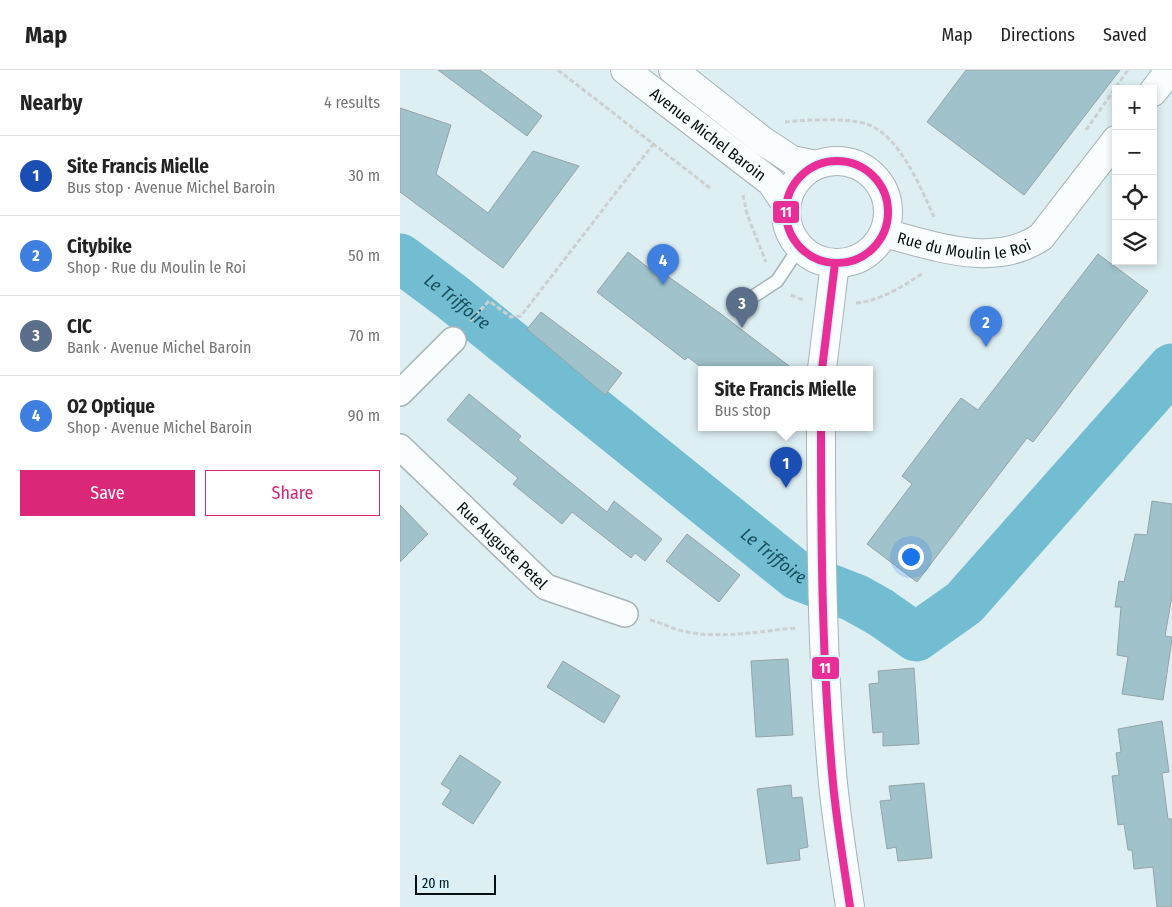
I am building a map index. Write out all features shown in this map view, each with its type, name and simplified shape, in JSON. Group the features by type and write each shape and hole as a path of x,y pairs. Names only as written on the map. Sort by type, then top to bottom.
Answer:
{"street":[{"name":"Avenue Michel Baroin","path":"625,70 771,182 786,204"},
{"name":"Avenue Michel Baroin","path":"672,70 763,141 792,160 816,165"},
{"path":"1157,87 1170,70"},
{"name":"Rue du Moulin le Roi","path":"884,234 932,246 985,255 1007,252 1028,246 1041,237 1112,145"},
{"path":"844,161 862,167 878,180 886,197 888,220 884,234 874,248 856,260 835,263 818,260 799,248 787,225 786,204 790,189 801,174 816,165 844,161"},
{"path":"822,366 835,263"},
{"path":"400,393 458,334"},
{"path":"821,431 821,572 833,783 850,907"},
{"name":"Rue Auguste Petel","path":"400,447 546,587 625,614"}],"lane":[{"path":"754,296 777,281 799,248"}],"path":[{"path":"558,70 710,188"},
{"path":"1083,134 1128,70"},
{"path":"777,122 848,121 869,125 885,135 907,163 938,223"},
{"path":"458,334 489,301 511,317 520,316 654,143"},
{"path":"625,614 658,622 684,632 708,635 744,635 824,619"}],"building":[{"path":"438,70 480,70 542,116 527,136"},
{"path":"966,70 1120,70 1024,195 927,122"},
{"path":"400,108 451,125 436,174 488,213 533,151 579,166 503,268 400,192"},
{"path":"628,252 663,279 666,275 789,366 699,366 688,357 685,360 597,292"},
{"path":"1098,254 1148,291 1033,442 1027,438 917,582 867,544 912,484 902,476 961,398 978,410"},
{"path":"541,312 622,373 605,395 527,329"},
{"path":"469,394 521,436 518,440 607,512 614,501 662,539 645,561 635,553 631,558 572,512 562,524 513,484 518,478 447,420"},
{"path":"1152,501 1172,504 1172,596 1165,636 1172,637 1172,639 1163,700 1122,694 1128,657 1117,655 1121,607 1115,607 1119,581 1124,582 1135,534 1147,535"},
{"path":"400,505 428,534 400,562"},
{"path":"687,534 740,575 719,602 666,561"},
{"path":"788,659 793,735 756,737 751,661"},
{"path":"563,661 620,696 604,723 547,687"},
{"path":"914,668 919,744 883,746 883,732 873,733 869,684 879,683 878,671"},
{"path":"1162,721 1169,772 1162,773 1168,819 1172,819 1172,907 1157,907 1153,867 1134,869 1132,850 1128,850 1124,824 1118,825 1112,776 1119,775 1116,753 1121,752 1118,729"},
{"path":"460,755 501,782 473,824 442,804 451,790 441,784"},
{"path":"924,783 932,858 898,861 896,847 887,849 880,801 891,800 889,786"},
{"path":"791,785 792,798 802,797 808,847 799,849 800,860 767,864 757,789"}],"waterway":[{"name":"Le Triffoire","path":"400,258 452,297 798,576 855,598 880,612 916,637 964,603 1172,368"}],"transit line":[{"name":"11","path":"837,161 856,165 873,176 884,193 888,212 884,231 873,248 856,259 837,263 818,259 801,248 790,231 786,212 790,193 801,176 818,165 837,161"},
{"name":"11","path":"822,366 835,263"},
{"name":"11","path":"821,431 826,694 835,799 850,907"}],"place":[{"name":"O2 Optique","path":"663,285"},
{"name":"CIC","path":"742,328"},
{"name":"Citybike","path":"986,347"},
{"name":"Site Francis Mielle","path":"786,488"}]}
